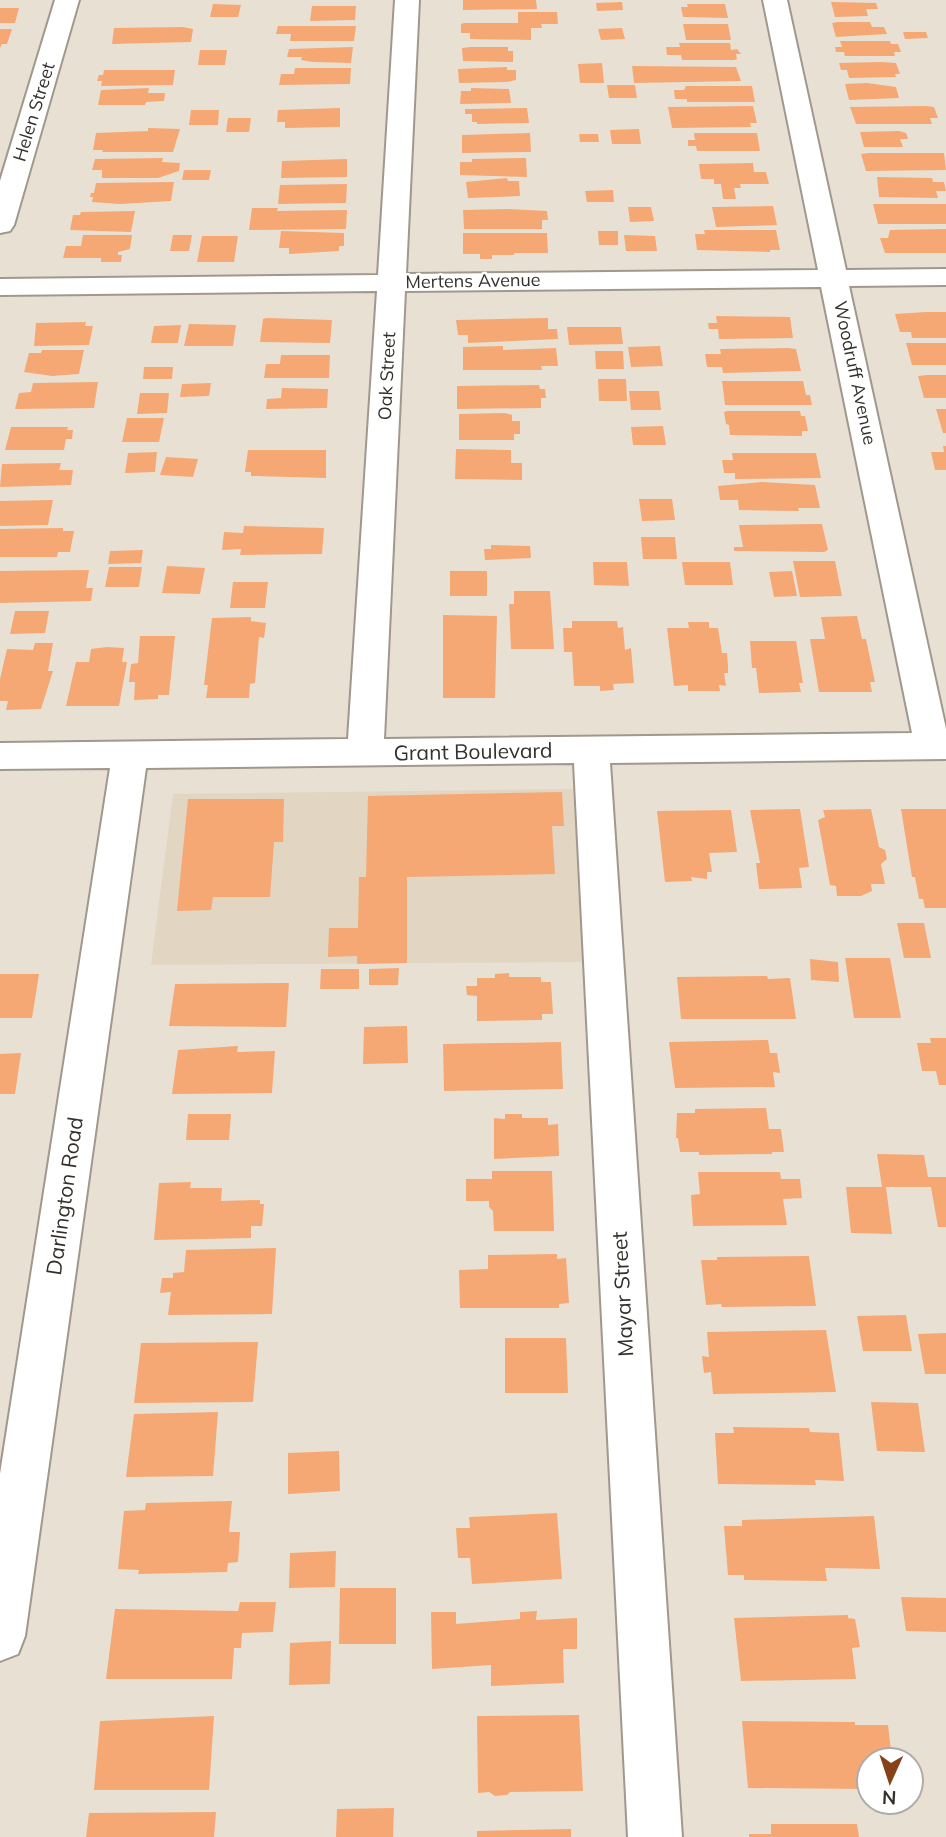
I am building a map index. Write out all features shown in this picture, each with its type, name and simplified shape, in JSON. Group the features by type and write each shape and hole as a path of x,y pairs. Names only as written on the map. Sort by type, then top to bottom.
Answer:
{"street":[{"name":"Helen Street","path":"0,225 67,0"},
{"name":"Oak Street","path":"365,753 407,0"},
{"name":"Woodruff Avenue","path":"775,0 939,746"},
{"name":"Mertens Avenue","path":"0,287 946,277"},
{"name":"Grant Boulevard","path":"0,756 939,746"},
{"name":"Mayar Street","path":"591,750 655,1837"},
{"name":"Darlington Road","path":"0,1636 130,755"}],"shaded area":[{"path":"574,789 584,962 151,965 173,794"}],"building":[{"path":"463,0 536,0 537,9 463,10"},
{"path":"622,2 623,10 597,11 596,3"},
{"path":"831,2 876,3 878,9 866,9 868,16 835,17"},
{"path":"213,4 241,5 238,17 210,17"},
{"path":"687,4 725,4 728,18 683,17 681,7 688,7"},
{"path":"312,6 356,6 355,20 310,21"},
{"path":"0,8 19,8 15,23 0,23"},
{"path":"518,12 557,12 558,24 541,24 542,28 531,28 531,40 470,39 470,33 461,33 461,24 464,23 518,23"},
{"path":"870,22 872,27 884,27 887,34 836,37 832,23"},
{"path":"683,24 728,24 731,40 686,40"},
{"path":"278,26 356,26 354,41 290,41 291,34 276,34"},
{"path":"114,28 193,29 191,42 112,44"},
{"path":"622,28 625,39 601,40 598,29"},
{"path":"0,29 12,29 7,44 2,44 0,48"},
{"path":"903,32 926,32 928,38 905,39"},
{"path":"840,41 890,41 891,44 898,44 901,52 894,52 895,56 845,56 844,52 836,52 835,47 842,47"},
{"path":"679,43 730,43 731,50 737,49 741,54 736,54 737,59 734,60 682,60 681,55 667,55 666,47 680,47"},
{"path":"353,47 351,63 313,62 301,60 302,57 287,57 289,49"},
{"path":"508,47 508,51 513,51 513,62 463,61 462,48"},
{"path":"200,50 227,50 225,65 198,65"},
{"path":"602,63 604,83 580,83 578,64"},
{"path":"839,63 896,63 900,74 895,74 896,77 849,78 847,70 841,70"},
{"path":"632,66 736,67 741,81 634,83"},
{"path":"507,67 507,70 516,70 516,80 459,83 458,69"},
{"path":"295,68 351,68 350,84 279,85 281,74 294,74"},
{"path":"104,70 175,70 173,85 101,86 102,81 97,81"},
{"path":"867,83 896,87 899,98 849,100 845,84"},
{"path":"607,85 635,85 637,98 609,98"},
{"path":"686,86 752,86 755,102 687,102 687,99 675,99 674,90 684,90"},
{"path":"149,88 148,93 165,93 164,101 146,102 145,105 98,105 101,90"},
{"path":"471,88 509,89 511,103 460,104 461,91 471,91"},
{"path":"753,106 757,123 750,123 751,127 672,128 668,107"},
{"path":"850,107 934,107 938,118 930,118 932,124 856,124"},
{"path":"340,108 340,127 285,128 285,122 277,122 278,110"},
{"path":"527,108 529,123 477,124 472,122 472,114 465,114 465,109"},
{"path":"191,110 219,110 218,125 189,125"},
{"path":"228,118 251,118 249,132 226,132"},
{"path":"148,128 180,129 173,152 93,150 96,133 148,131"},
{"path":"639,129 641,144 612,144 610,130"},
{"path":"860,132 906,133 908,139 900,139 903,147 864,147"},
{"path":"530,133 531,152 462,153 462,135"},
{"path":"694,133 757,133 760,151 697,151 696,146 688,146 688,140 695,140"},
{"path":"579,134 598,134 599,142 580,142"},
{"path":"944,153 946,170 866,171 861,154"},
{"path":"163,158 162,162 180,163 179,171 158,178 102,178 102,170 92,170 95,159"},
{"path":"526,158 527,177 460,175 460,162 472,162 472,159"},
{"path":"347,159 347,177 281,178 282,161"},
{"path":"753,163 754,172 766,172 769,184 740,184 741,188 734,188 736,199 723,199 721,184 714,184 714,179 701,179 699,164"},
{"path":"184,170 211,170 209,180 182,180"},
{"path":"877,177 932,178 933,182 944,182 946,191 936,191 938,198 879,197"},
{"path":"507,178 508,181 519,181 520,196 468,198 466,182"},
{"path":"174,182 171,201 120,204 92,202 93,197 90,197 91,193 94,193 96,183"},
{"path":"347,184 346,203 278,204 280,185"},
{"path":"613,190 614,202 587,202 585,191"},
{"path":"873,204 946,204 946,224 878,224"},
{"path":"773,206 777,225 716,227 712,207"},
{"path":"628,207 651,207 654,221 630,222"},
{"path":"252,208 278,208 277,211 347,210 346,229 249,230"},
{"path":"463,210 547,211 548,220 542,220 542,229 464,229"},
{"path":"135,211 131,232 70,230 73,215 80,215 81,212"},
{"path":"946,229 946,253 885,253 880,238 888,238 890,230"},
{"path":"704,230 776,230 780,250 697,250 695,234 705,234"},
{"path":"281,231 344,233 344,246 339,246 339,251 289,254 289,248 279,248"},
{"path":"598,231 618,231 618,245 599,245"},
{"path":"463,233 547,233 548,253 514,253 480,259 480,254 463,254"},
{"path":"83,235 132,235 130,249 118,252 118,255 122,255 121,262 101,262 101,258 63,258 66,246 81,246"},
{"path":"173,235 192,235 189,251 170,251"},
{"path":"624,235 655,236 657,251 626,251"},
{"path":"202,236 238,236 234,262 197,262"},
{"path":"946,312 946,338 912,338 911,332 900,332 895,314"},
{"path":"716,316 790,317 793,338 719,339 718,329 709,329 708,323 717,323"},
{"path":"548,318 548,329 557,329 558,339 468,343 468,335 458,335 456,320"},
{"path":"263,319 332,320 330,343 260,342"},
{"path":"86,322 85,326 93,326 89,345 34,346 36,323"},
{"path":"189,324 236,325 233,346 184,346"},
{"path":"181,325 178,343 151,343 154,326"},
{"path":"567,327 621,327 623,344 569,345"},
{"path":"906,343 946,343 946,365 912,365"},
{"path":"503,346 503,350 556,348 558,366 541,366 542,370 463,370 463,347"},
{"path":"660,346 663,366 631,367 628,347"},
{"path":"720,349 796,349 801,371 723,373 722,367 707,367 705,354 721,354"},
{"path":"42,350 84,350 79,374 52,376 24,372 29,353 41,353"},
{"path":"595,351 623,351 624,369 596,369"},
{"path":"281,355 330,355 329,378 264,378 266,364 280,364"},
{"path":"144,367 173,367 172,379 143,379"},
{"path":"946,375 946,398 924,398 918,376"},
{"path":"598,379 626,379 627,401 599,401"},
{"path":"722,381 803,381 806,395 810,395 812,405 725,405"},
{"path":"98,382 94,408 15,409 19,393 31,392 33,383"},
{"path":"211,383 209,396 180,397 182,384"},
{"path":"539,385 540,389 545,389 546,398 541,398 541,408 457,409 457,386"},
{"path":"282,388 328,389 327,408 266,409 267,399 281,398"},
{"path":"629,391 659,391 661,410 631,410"},
{"path":"140,393 169,393 167,413 137,414"},
{"path":"936,409 946,409 946,433 943,433"},
{"path":"800,411 801,416 805,416 808,431 802,431 802,436 730,435 724,412"},
{"path":"459,414 512,415 512,421 520,421 520,434 514,434 514,440 459,440"},
{"path":"127,418 164,418 159,442 122,442"},
{"path":"663,426 666,445 633,445 631,427"},
{"path":"11,427 68,427 67,430 73,430 72,439 66,439 64,450 5,450"},
{"path":"943,446 946,446 946,470 935,470 931,452 944,452"},
{"path":"456,449 511,450 511,463 522,463 522,480 455,479"},
{"path":"248,450 326,450 326,478 251,476 251,472 245,472"},
{"path":"157,452 155,472 125,473 128,453"},
{"path":"732,453 816,453 821,478 735,479 735,473 724,473 722,460 733,460"},
{"path":"166,457 198,459 193,477 160,475"},
{"path":"61,463 59,470 73,470 71,485 0,487 2,464"},
{"path":"762,482 815,485 820,508 798,508 799,511 739,510 738,500 720,500 718,486"},
{"path":"639,499 672,499 675,520 642,521"},
{"path":"53,500 48,525 0,526 0,501"},
{"path":"822,524 828,550 824,552 734,551 734,547 743,547 739,525"},
{"path":"244,526 324,528 322,554 240,555 241,549 222,550 224,532 243,533"},
{"path":"63,528 63,531 74,531 70,552 58,552 57,557 0,557 0,529"},
{"path":"641,537 675,537 677,559 643,559"},
{"path":"491,545 530,546 531,558 485,560 484,549 491,549"},
{"path":"143,550 141,563 108,564 110,551"},
{"path":"793,561 835,561 842,596 800,597"},
{"path":"593,562 627,562 629,586 594,585"},
{"path":"682,562 730,562 733,585 685,585"},
{"path":"167,566 205,568 200,594 162,593"},
{"path":"109,567 142,567 139,587 105,587"},
{"path":"89,570 86,588 93,588 91,601 0,603 0,571"},
{"path":"450,571 487,571 487,596 450,596"},
{"path":"792,571 797,596 774,597 769,572"},
{"path":"233,582 268,582 265,608 230,608"},
{"path":"514,591 550,591 554,649 511,649 509,604 514,604"},
{"path":"15,611 49,611 45,633 10,634"},
{"path":"443,615 497,616 495,698 443,698"},
{"path":"857,616 862,639 866,639 875,682 870,682 872,692 819,692 810,639 825,639 821,617"},
{"path":"251,617 251,621 266,623 264,638 259,637 255,683 250,684 249,698 206,698 208,685 204,685 212,618"},
{"path":"572,621 617,621 618,628 623,627 625,650 631,648 634,683 613,684 614,690 600,691 600,686 574,686 572,652 564,652 563,628 572,628"},
{"path":"688,622 709,622 709,628 718,628 722,653 727,653 728,665 728,673 724,673 726,686 719,685 720,691 688,691 688,685 674,686 667,628 689,628"},
{"path":"140,636 175,636 169,695 158,695 158,699 134,700 135,682 129,682 131,664 138,663"},
{"path":"750,641 796,641 803,683 799,683 801,692 759,693 756,668 752,668"},
{"path":"35,643 53,643 48,671 53,671 41,709 6,710 8,701 0,701 0,679 7,649 33,650"},
{"path":"124,648 122,662 127,662 119,706 66,706 76,662 89,662 91,649"},
{"path":"562,792 564,826 552,826 555,874 407,877 407,963 357,964 357,956 328,957 329,928 358,928 359,877 366,877 368,796"},
{"path":"188,799 284,799 283,842 274,842 270,897 213,897 211,910 177,911"},
{"path":"800,809 809,867 799,868 802,888 759,889 756,863 760,863 750,810"},
{"path":"871,809 879,847 885,850 887,859 881,864 885,884 871,884 872,891 861,896 837,896 836,886 830,885 818,820 825,817 823,810"},
{"path":"901,809 946,809 946,908 925,908 923,899 919,899 915,877 912,877"},
{"path":"731,810 737,852 709,853 712,872 707,872 707,879 691,877 692,881 665,882 657,811"},
{"path":"897,923 924,923 931,958 904,958"},
{"path":"845,958 890,958 901,1018 854,1018"},
{"path":"810,959 838,962 839,982 811,980"},
{"path":"399,968 398,985 369,985 369,969"},
{"path":"321,969 359,969 359,989 320,989"},
{"path":"509,973 509,977 541,977 541,982 551,982 553,1014 542,1014 542,1020 477,1021 477,996 467,995 466,986 477,986 477,978 495,978 495,974"},
{"path":"0,974 39,974 32,1018 0,1018"},
{"path":"767,976 768,979 790,978 796,1019 681,1019 677,977"},
{"path":"289,983 286,1027 169,1026 175,984"},
{"path":"407,1026 408,1063 363,1064 364,1027"},
{"path":"930,1038 946,1038 946,1085 939,1085 936,1071 922,1071 917,1043 931,1043"},
{"path":"768,1040 770,1053 777,1053 780,1073 773,1072 775,1087 675,1088 669,1042"},
{"path":"561,1042 563,1089 444,1091 443,1044"},
{"path":"238,1046 237,1052 275,1051 272,1093 172,1094 178,1050"},
{"path":"21,1053 15,1094 0,1094 0,1054"},
{"path":"766,1108 769,1129 781,1129 784,1152 699,1155 699,1152 680,1152 676,1138 677,1113 695,1113 695,1109"},
{"path":"188,1114 231,1114 229,1140 186,1140"},
{"path":"505,1114 522,1114 522,1118 548,1118 548,1125 558,1124 559,1156 494,1159 494,1118 505,1119"},
{"path":"877,1154 924,1155 928,1177 946,1177 946,1227 938,1227 931,1187 886,1187 892,1234 851,1233 846,1187 882,1187"},
{"path":"492,1171 552,1171 554,1231 494,1231 493,1211 489,1207 489,1201 466,1201 466,1179 492,1179"},
{"path":"698,1172 780,1172 781,1179 800,1179 802,1198 783,1199 787,1225 693,1226 691,1195 700,1194"},
{"path":"191,1182 190,1188 222,1188 221,1201 260,1200 260,1204 264,1204 262,1226 251,1226 251,1238 154,1240 159,1183"},
{"path":"276,1248 272,1314 168,1315 171,1292 160,1293 162,1278 173,1278 173,1273 184,1272 186,1250"},
{"path":"557,1254 557,1259 566,1258 569,1303 559,1304 559,1308 460,1308 459,1270 488,1269 488,1255"},
{"path":"809,1256 816,1306 706,1305 701,1260 717,1260 717,1257"},
{"path":"906,1315 912,1351 863,1351 857,1316"},
{"path":"826,1330 836,1392 713,1394 711,1372 704,1373 702,1356 709,1357 707,1332"},
{"path":"946,1333 946,1374 925,1374 918,1334"},
{"path":"505,1338 566,1338 568,1393 505,1393"},
{"path":"258,1342 253,1402 134,1403 141,1343"},
{"path":"871,1402 918,1403 925,1452 877,1451"},
{"path":"218,1412 213,1476 126,1477 134,1414"},
{"path":"733,1427 809,1428 810,1432 839,1433 844,1481 815,1480 816,1485 718,1484 715,1433 734,1433"},
{"path":"339,1451 340,1491 288,1494 288,1453"},
{"path":"232,1501 229,1532 240,1532 238,1562 228,1563 227,1572 138,1574 139,1570 118,1569 124,1511 145,1510 146,1503"},
{"path":"557,1513 562,1579 472,1584 470,1558 458,1558 456,1528 470,1528 469,1517"},
{"path":"874,1516 880,1569 825,1568 827,1581 744,1580 744,1575 728,1575 724,1526 742,1526 742,1520"},
{"path":"336,1551 335,1587 289,1588 290,1553"},
{"path":"340,1588 396,1588 396,1644 339,1644"},
{"path":"901,1597 946,1598 946,1632 906,1631"},
{"path":"240,1602 276,1602 273,1632 242,1633 241,1648 234,1648 232,1679 106,1679 115,1609 238,1611"},
{"path":"537,1611 536,1620 577,1618 577,1649 563,1649 564,1683 491,1686 491,1665 432,1669 431,1612 456,1612 456,1624 520,1619 520,1612"},
{"path":"848,1615 848,1618 855,1619 860,1647 852,1648 856,1679 741,1681 734,1618"},
{"path":"331,1641 330,1684 289,1685 290,1643"},
{"path":"579,1715 583,1791 510,1792 507,1795 495,1796 489,1792 478,1793 477,1716"},
{"path":"214,1716 209,1790 94,1790 100,1721"},
{"path":"742,1721 888,1725 890,1746 855,1746 855,1789 748,1788"},
{"path":"394,1808 393,1837 336,1837 337,1809"},
{"path":"216,1812 214,1837 86,1837 89,1813"},
{"path":"771,1824 857,1824 859,1837 749,1837 749,1834 771,1834"},
{"path":"571,1829 571,1837 477,1837 477,1831"}]}
